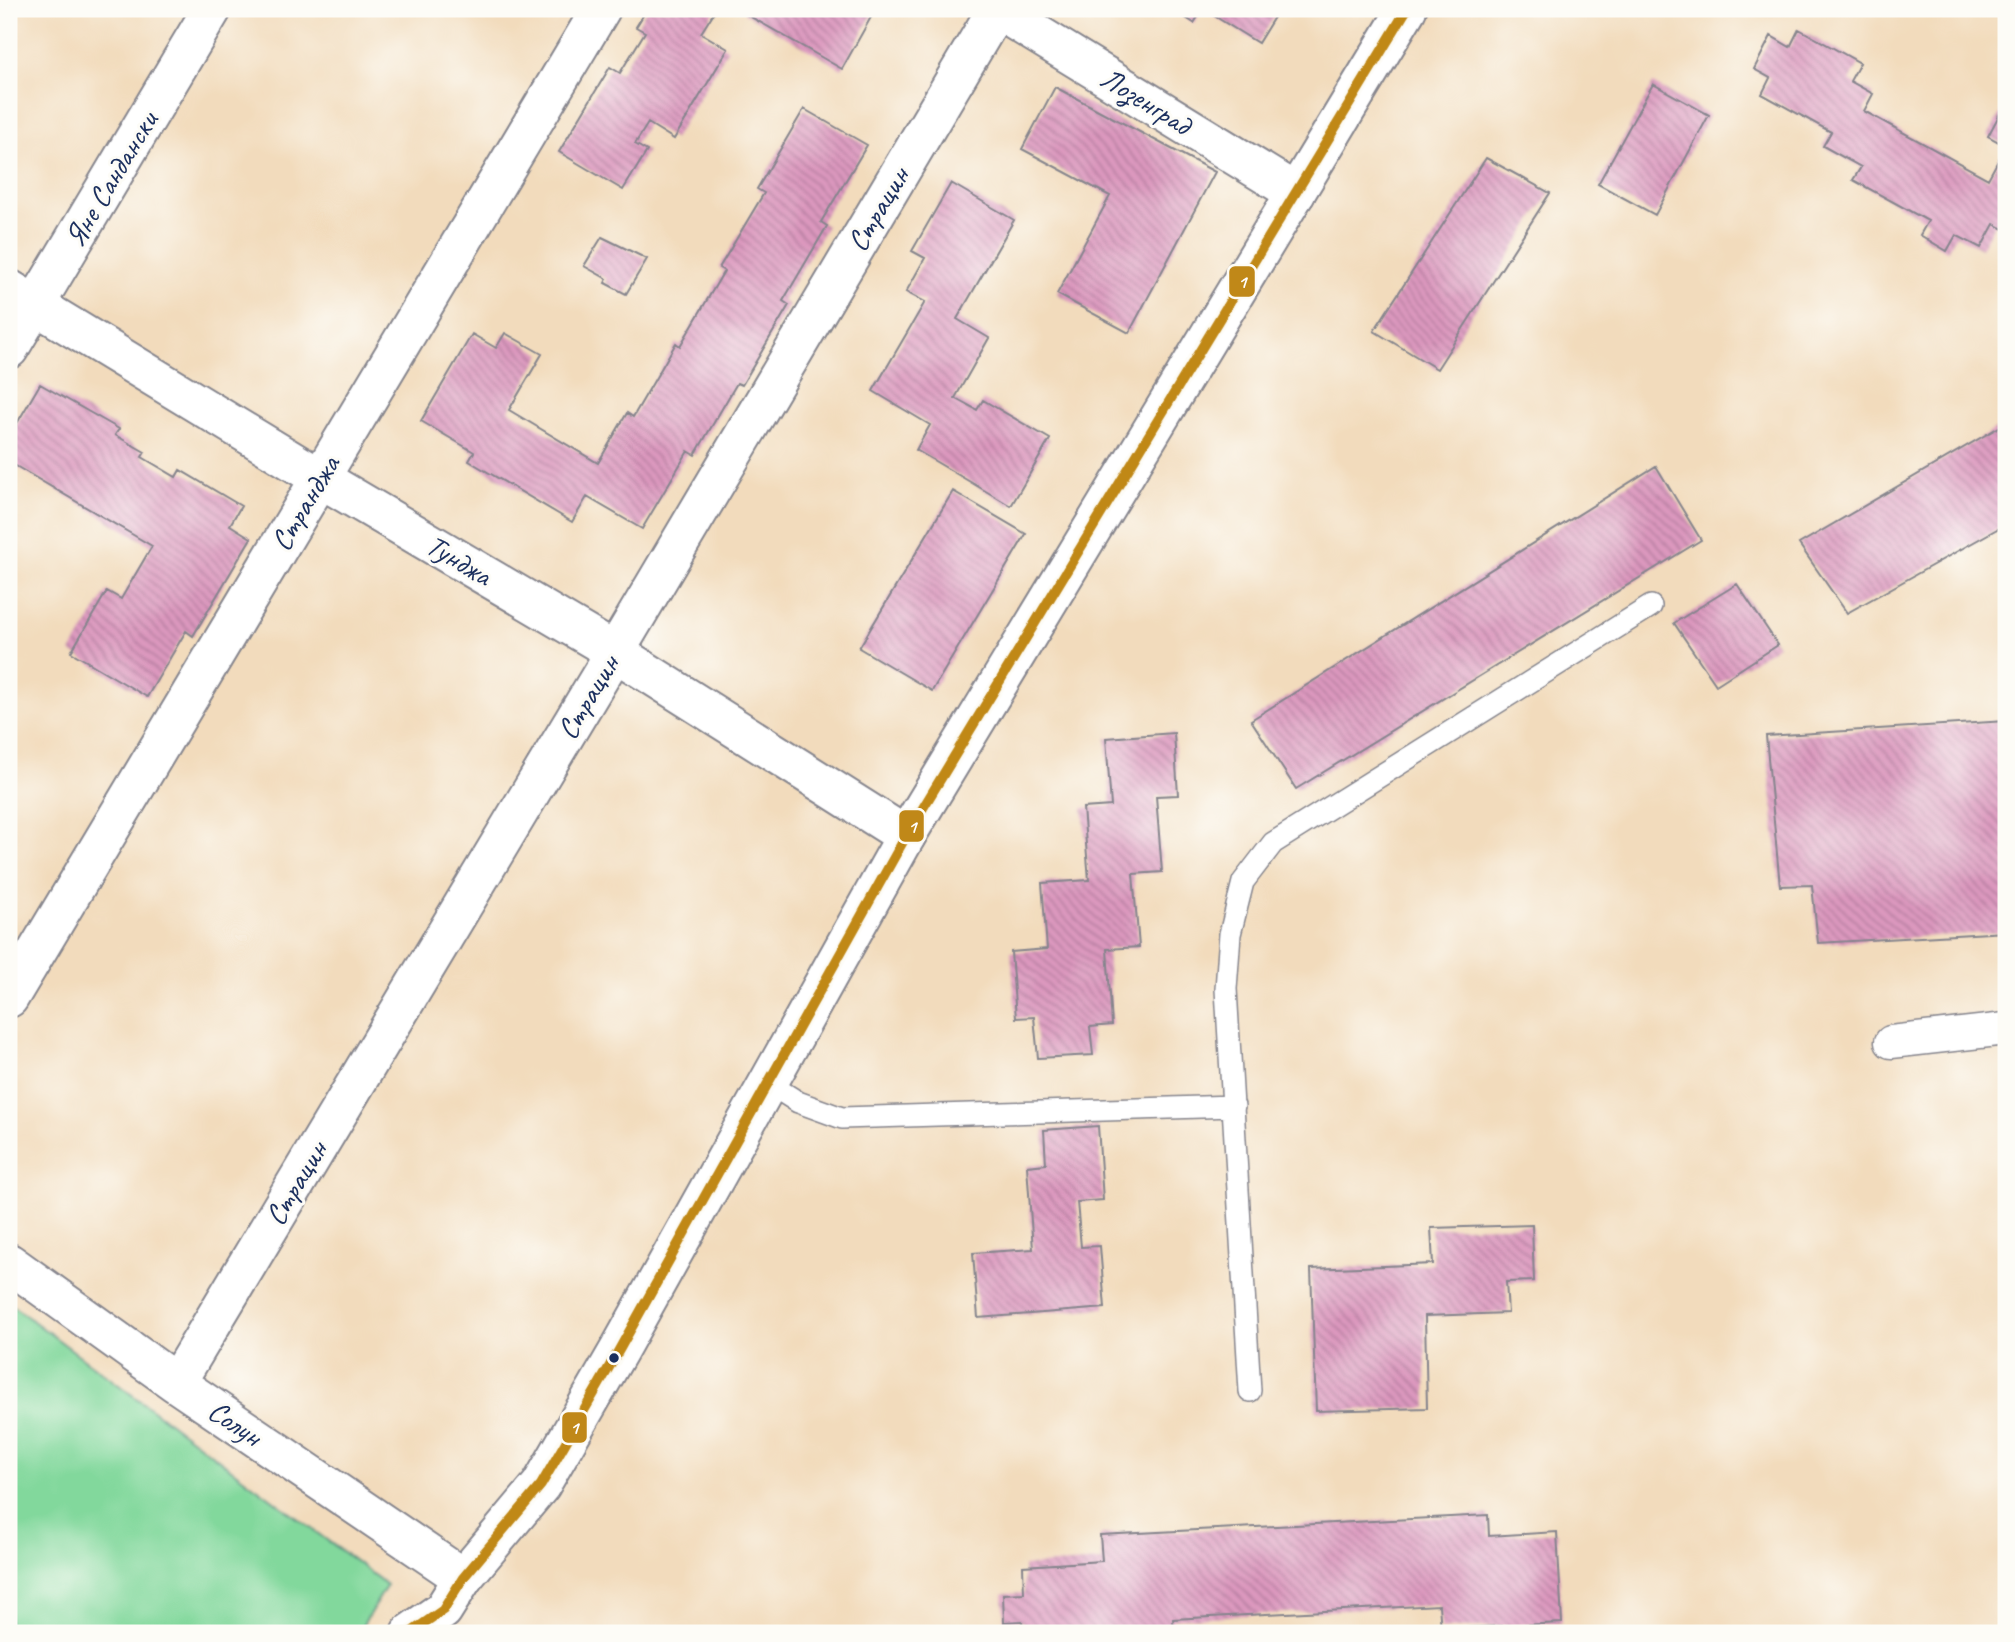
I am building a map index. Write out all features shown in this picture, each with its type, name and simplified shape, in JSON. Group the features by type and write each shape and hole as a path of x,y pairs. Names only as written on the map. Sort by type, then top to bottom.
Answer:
{"street":[{"name":"Яне Сандански","path":"9,349 22,298 212,9"},
{"name":"Странджа","path":"9,998 601,9"},
{"name":"Лозенград","path":"997,9 1296,193"},
{"name":"Страцин","path":"176,1382 615,652 997,9"},
{"path":"410,1633 451,1607 541,1485 906,836 1407,9"},
{"name":"Тунджа","path":"22,298 615,652 906,836"},
{"path":"1891,1042 2006,1028"},
{"name":"Солун","path":"9,1263 176,1382 451,1607"}],"lane":[{"path":"1250,1391 1226,989 1230,934 1243,882 1273,843 1651,606"},
{"path":"768,1083 798,1102 842,1118 1234,1106"}],"green space":[{"path":"9,1303 387,1585 358,1633 9,1633"}],"building":[{"path":"647,9 716,9 701,33 728,49 674,139 648,123 635,144 647,151 623,190 559,152 610,67 620,73 645,32 636,27"},
{"path":"746,9 875,10 842,69 744,13"},
{"path":"1172,9 1203,9 1194,23"},
{"path":"1203,9 1279,9 1258,43"},
{"path":"1799,29 1860,63 1850,81 1873,94 1864,111 1988,179 2006,146 2006,230 1994,224 1981,248 1956,235 1947,251 1920,235 1928,221 1853,180 1861,167 1823,146 1831,132 1762,94 1770,78 1754,69 1771,36 1790,47"},
{"path":"1653,84 1709,115 1655,215 1598,184"},
{"path":"1055,87 1215,172 1129,333 1057,294 1110,196 1022,149"},
{"path":"2006,102 2006,146 1988,136"},
{"path":"804,109 867,145 821,222 827,226 783,301 789,305 742,385 737,383 695,455 688,451 642,529 587,497 572,522 469,461 474,452 421,421 472,334 496,348 505,333 542,354 509,410 598,463 627,413 633,417 676,343 680,346 724,271 719,268 764,193 757,189"},
{"path":"1486,158 1550,193 1437,369 1374,331"},
{"path":"951,183 1014,220 957,319 989,338 955,398 977,410 983,400 1050,439 1011,506 916,450 930,425 873,391 925,302 906,292 925,258 912,251"},
{"path":"602,237 647,259 626,294 605,283 607,279 584,266"},
{"path":"40,384 119,429 115,435 145,452 142,457 176,477 180,470 241,506 230,525 251,538 193,636 186,631 147,697 71,652 107,591 121,599 152,546 9,462 9,437"},
{"path":"2006,423 2006,524 1847,613 1799,544"},
{"path":"1656,466 1701,540 1296,789 1251,720"},
{"path":"953,491 1026,534 932,691 859,648"},
{"path":"1737,584 1778,645 1716,685 1674,623"},
{"path":"2006,721 2006,932 1818,943 1812,885 1780,886 1766,736"},
{"path":"1174,733 1178,795 1156,796 1162,872 1133,874 1139,947 1107,949 1112,1025 1090,1027 1093,1055 1038,1058 1034,1017 1016,1018 1011,952 1047,949 1042,883 1089,880 1083,808 1111,806 1106,738"},
{"path":"1098,1126 1103,1200 1077,1202 1081,1247 1100,1246 1105,1308 978,1318 973,1253 1033,1249 1027,1166 1046,1164 1044,1130"},
{"path":"1532,1225 1534,1281 1506,1282 1508,1313 1425,1316 1427,1408 1316,1411 1311,1269 1433,1264 1431,1228"},
{"path":"1488,1515 1489,1536 1557,1532 1562,1623 1441,1629 1439,1605 1173,1619 1174,1633 1023,1633 1022,1621 1004,1622 1003,1594 1024,1593 1023,1566 1102,1561 1100,1535"}],"transit line":[{"name":"1","path":"410,1633 443,1610 463,1578 541,1485 906,836 1407,9"}]}
